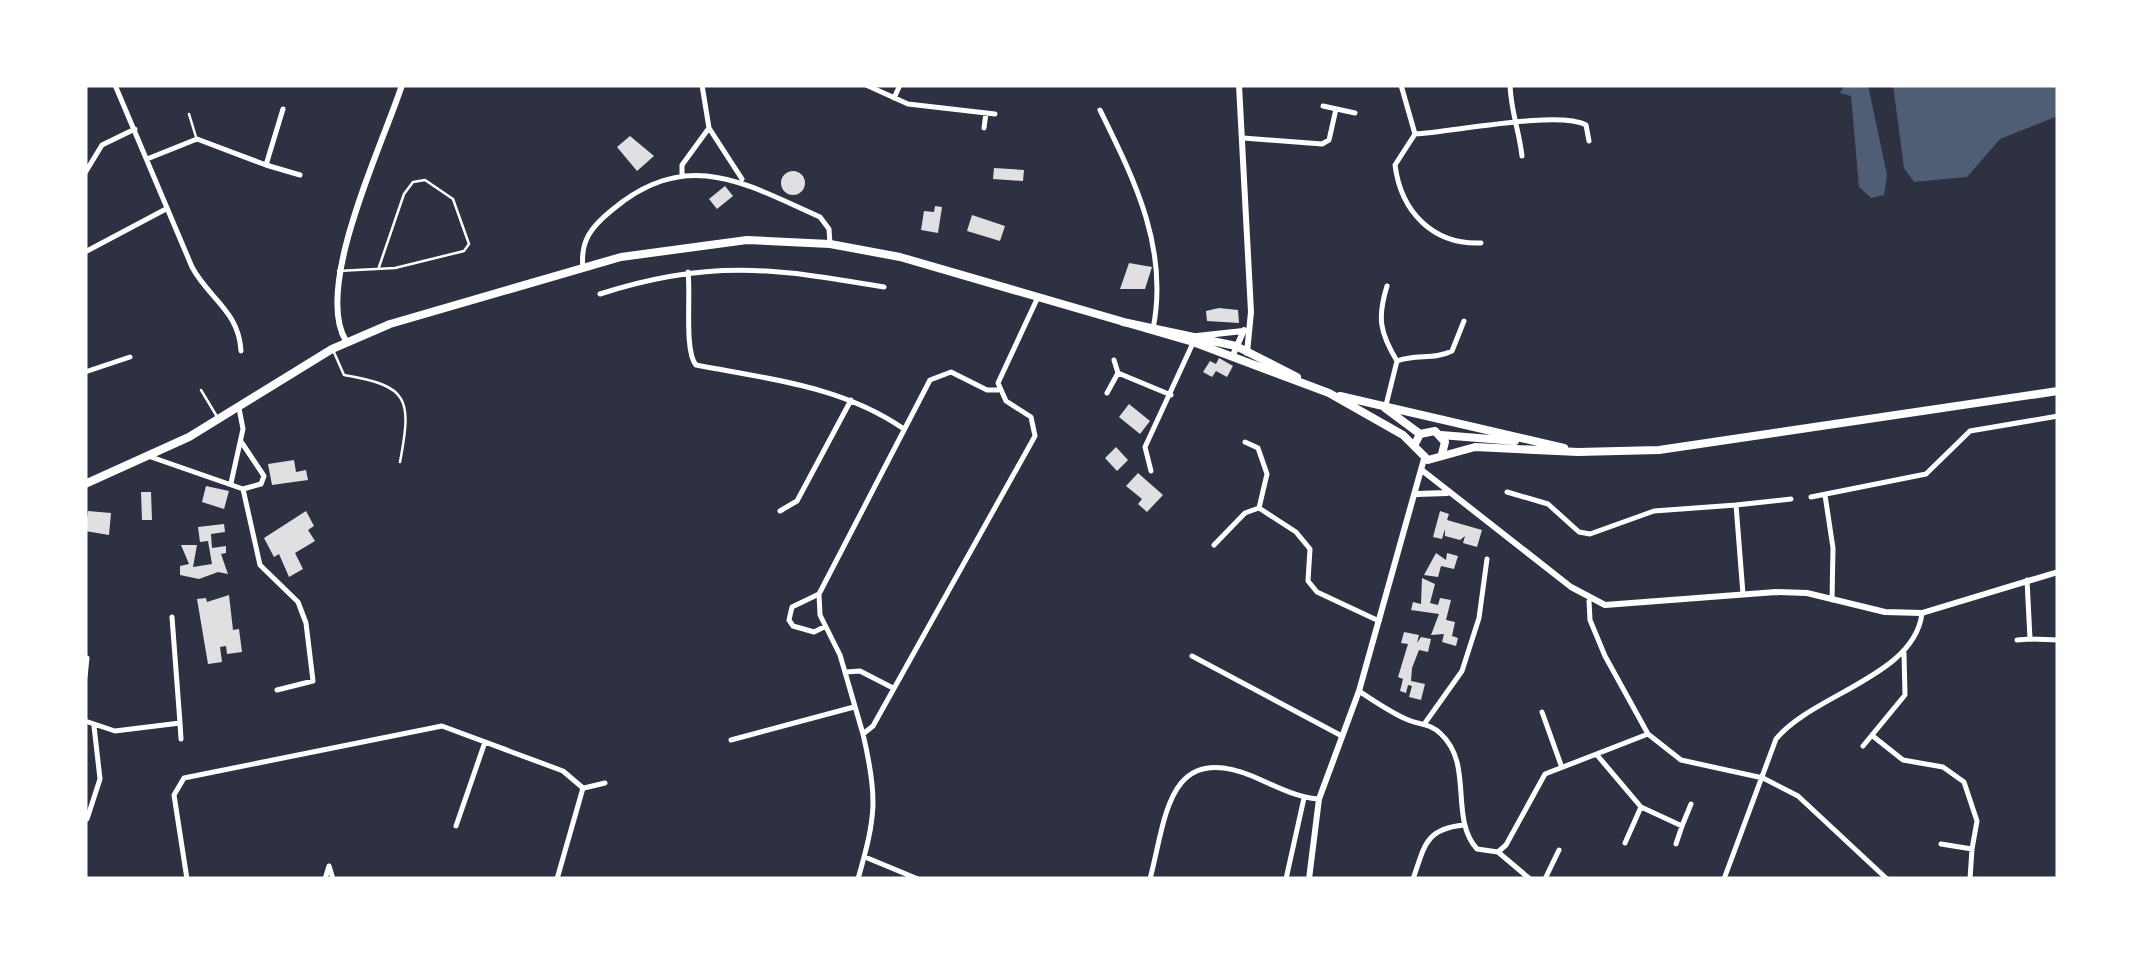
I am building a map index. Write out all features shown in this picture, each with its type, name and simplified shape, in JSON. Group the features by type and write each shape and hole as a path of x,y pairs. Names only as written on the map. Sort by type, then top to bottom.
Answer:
{"main road":[{"path":"85,484 152,456 218,420 346,341 583,268 644,252 720,242 830,244 900,257 1235,351 1329,393 1414,444 1424,459 1475,447 1578,452 1722,443 2058,391"},
{"path":"1329,393 1578,452"},
{"path":"1384,408 1420,434"},
{"path":"1414,444 1420,434 1429,430 1441,435 1534,440"},
{"path":"1441,435 1445,446 1442,454"}],"street":[{"path":"115,85 200,282 225,304 236,323 241,351"},
{"path":"346,341 336,312 338,272 402,85"},
{"path":"702,85 709,128 743,182"},
{"path":"866,85 908,104 995,114"},
{"path":"894,98 900,85"},
{"path":"1239,85 1246,356"},
{"path":"1401,85 1415,134"},
{"path":"1510,85 1511,121 1519,130 1522,156"},
{"path":"1323,106 1355,112"},
{"path":"1243,138 1322,144 1329,140 1336,109"},
{"path":"266,165 284,110"},
{"path":"1100,110 1139,190 1160,282 1153,329"},
{"path":"984,128 986,113"},
{"path":"1481,243 1450,242 1410,212 1394,165 1415,134 1511,121 1581,122 1589,141"},
{"path":"682,174 682,164 709,128"},
{"path":"85,173 102,146 135,129"},
{"path":"147,159 196,138 300,175"},
{"path":"583,268 582,244 599,221 624,200 682,174 712,174 743,182 820,218 829,229 830,244"},
{"path":"85,252 166,210"},
{"path":"600,294 688,272 759,268 884,287"},
{"path":"688,272 692,301 688,350 696,364 832,392 904,428"},
{"path":"1384,408 1397,361 1380,324 1387,286"},
{"path":"998,390 1038,297"},
{"path":"1397,361 1416,354 1439,357 1452,350 1464,321"},
{"path":"1151,471 1145,446 1195,339 1246,329"},
{"path":"1235,351 1246,329"},
{"path":"85,372 130,358"},
{"path":"1108,392 1118,373 1114,360"},
{"path":"858,879 875,819 876,788 846,672 824,627 819,594 930,380 939,373 952,372 987,390 998,390"},
{"path":"1118,373 1170,395"},
{"path":"863,734 872,726 1035,436 1031,416 1006,401 998,390"},
{"path":"780,511 797,501 850,400"},
{"path":"231,483 241,441 239,407"},
{"path":"1811,497 1926,474 1976,429 2058,416"},
{"path":"152,456 243,489 261,484 264,476 241,441"},
{"path":"1245,442 1258,448 1267,474 1259,508"},
{"path":"1310,879 1319,799 1340,735 1360,691 1418,494 1424,459"},
{"path":"1423,471 1589,600 1624,606 1743,594 1807,593 1884,612 1922,613 2058,572"},
{"path":"243,489 253,549 260,564 298,602 314,667 313,681 278,690"},
{"path":"1507,492 1548,504 1579,532 1590,534 1654,511 1790,500"},
{"path":"1418,494 1448,494"},
{"path":"1825,495 1832,548 1832,600"},
{"path":"1736,504 1743,594"},
{"path":"1214,545 1244,514 1259,508"},
{"path":"1259,508 1296,532 1310,549 1308,582 1317,592 1380,621"},
{"path":"1425,722 1449,696 1462,671 1480,618 1487,559"},
{"path":"2027,580 2030,639"},
{"path":"819,594 792,607 788,620 793,626 814,632 824,627"},
{"path":"1589,600 1590,620 1605,656 1648,734 1681,760 1763,778 1808,804 1887,879"},
{"path":"1862,746 1874,737 1905,695 1904,654 1922,613"},
{"path":"172,617 181,738"},
{"path":"2016,640 2058,640"},
{"path":"1724,879 1776,738 1790,721 1845,693 1904,654"},
{"path":"1192,656 1340,735"},
{"path":"85,676 88,658"},
{"path":"846,672 860,672 893,688"},
{"path":"1360,691 1410,721 1425,722 1453,749 1464,826 1478,850 1498,852 1530,879"},
{"path":"731,740 855,707"},
{"path":"1542,712 1561,765"},
{"path":"85,721 115,731 180,723"},
{"path":"87,819 100,779 94,726"},
{"path":"187,879 174,795 184,778 442,726 563,771 583,788"},
{"path":"1498,852 1506,846 1538,780 1561,765 1648,734"},
{"path":"1874,737 1903,760 1943,767 1964,782 1977,821 1970,879"},
{"path":"456,826 485,742"},
{"path":"1597,755 1641,807 1682,826"},
{"path":"1150,879 1175,786 1190,773 1221,766 1304,798 1319,799"},
{"path":"583,788 605,783"},
{"path":"557,879 583,788"},
{"path":"1286,879 1304,798"},
{"path":"1676,844 1691,804"},
{"path":"1625,843 1641,807"},
{"path":"1413,879 1432,833 1440,828 1464,826"},
{"path":"1940,844 1972,848"},
{"path":"1545,879 1559,850"},
{"path":"864,857 918,879"}],"lane":[{"path":"189,114 196,138"},
{"path":"338,272 394,268 464,252 469,244 453,199 425,180 413,182 404,194 379,267"},
{"path":"332,349 344,375 382,380 403,401 407,426 400,462"},
{"path":"201,390 218,420"}],"water":[{"path":"1845,85 1868,85 1887,175 1884,195 1871,198 1859,187 1851,96 1840,93"},
{"path":"1893,85 2058,85 2058,116 2000,139 1967,177 1914,182 1904,168"}],"building":[{"path":"630,136 654,156 637,171 617,147"},
{"path":"994,168 1024,170 1023,181 993,179"},
{"path":"793,171 805,183 793,195 781,183"},
{"path":"725,186 733,196 717,209 709,199"},
{"path":"935,206 942,207 938,233 921,230 924,211 934,212"},
{"path":"972,215 1005,226 1000,241 967,231"},
{"path":"1129,263 1152,267 1145,289 1120,289"},
{"path":"1238,310 1239,323 1207,321 1206,311"},
{"path":"1219,358 1233,366 1227,377 1216,371 1212,377 1203,372 1210,361 1216,364"},
{"path":"1129,404 1150,421 1140,434 1119,417"},
{"path":"1116,447 1128,460 1117,471 1105,458"},
{"path":"294,460 296,472 306,470 308,480 272,485 268,464"},
{"path":"1138,473 1163,495 1147,512 1138,504 1142,499 1126,486"},
{"path":"206,486 229,491 224,509 202,502"},
{"path":"141,492 151,492 152,520 142,520"},
{"path":"88,511 111,513 109,535 85,531"},
{"path":"306,511 314,526 308,530 315,541 295,553 303,569 289,577 279,554 274,557 264,538"},
{"path":"1440,511 1449,514 1447,520 1482,530 1477,547 1463,543 1465,536 1460,540 1445,536 1445,529 1442,539 1433,537"},
{"path":"224,524 225,532 211,534 212,548 226,546 226,553 221,554 228,574 218,572 199,579 180,575 180,566 189,564 181,545 197,545 193,567 212,564 208,541 200,542 198,527"},
{"path":"1436,553 1446,560 1447,553 1458,556 1454,569 1441,566 1438,577 1424,575"},
{"path":"1422,578 1435,584 1430,603 1438,605 1440,598 1451,600 1446,620 1455,622 1452,636 1458,638 1456,646 1442,642 1444,634 1431,635 1439,614 1411,610 1413,602 1421,604"},
{"path":"229,595 233,630 239,629 242,652 227,654 226,646 220,647 222,662 208,664 197,599 206,598 207,602"},
{"path":"1404,632 1419,635 1417,643 1421,637 1431,639 1428,652 1419,650 1412,668 1411,681 1425,684 1421,700 1409,697 1412,686 1408,685 1406,693 1400,691 1403,679 1398,677 1408,644 1401,643"}]}
